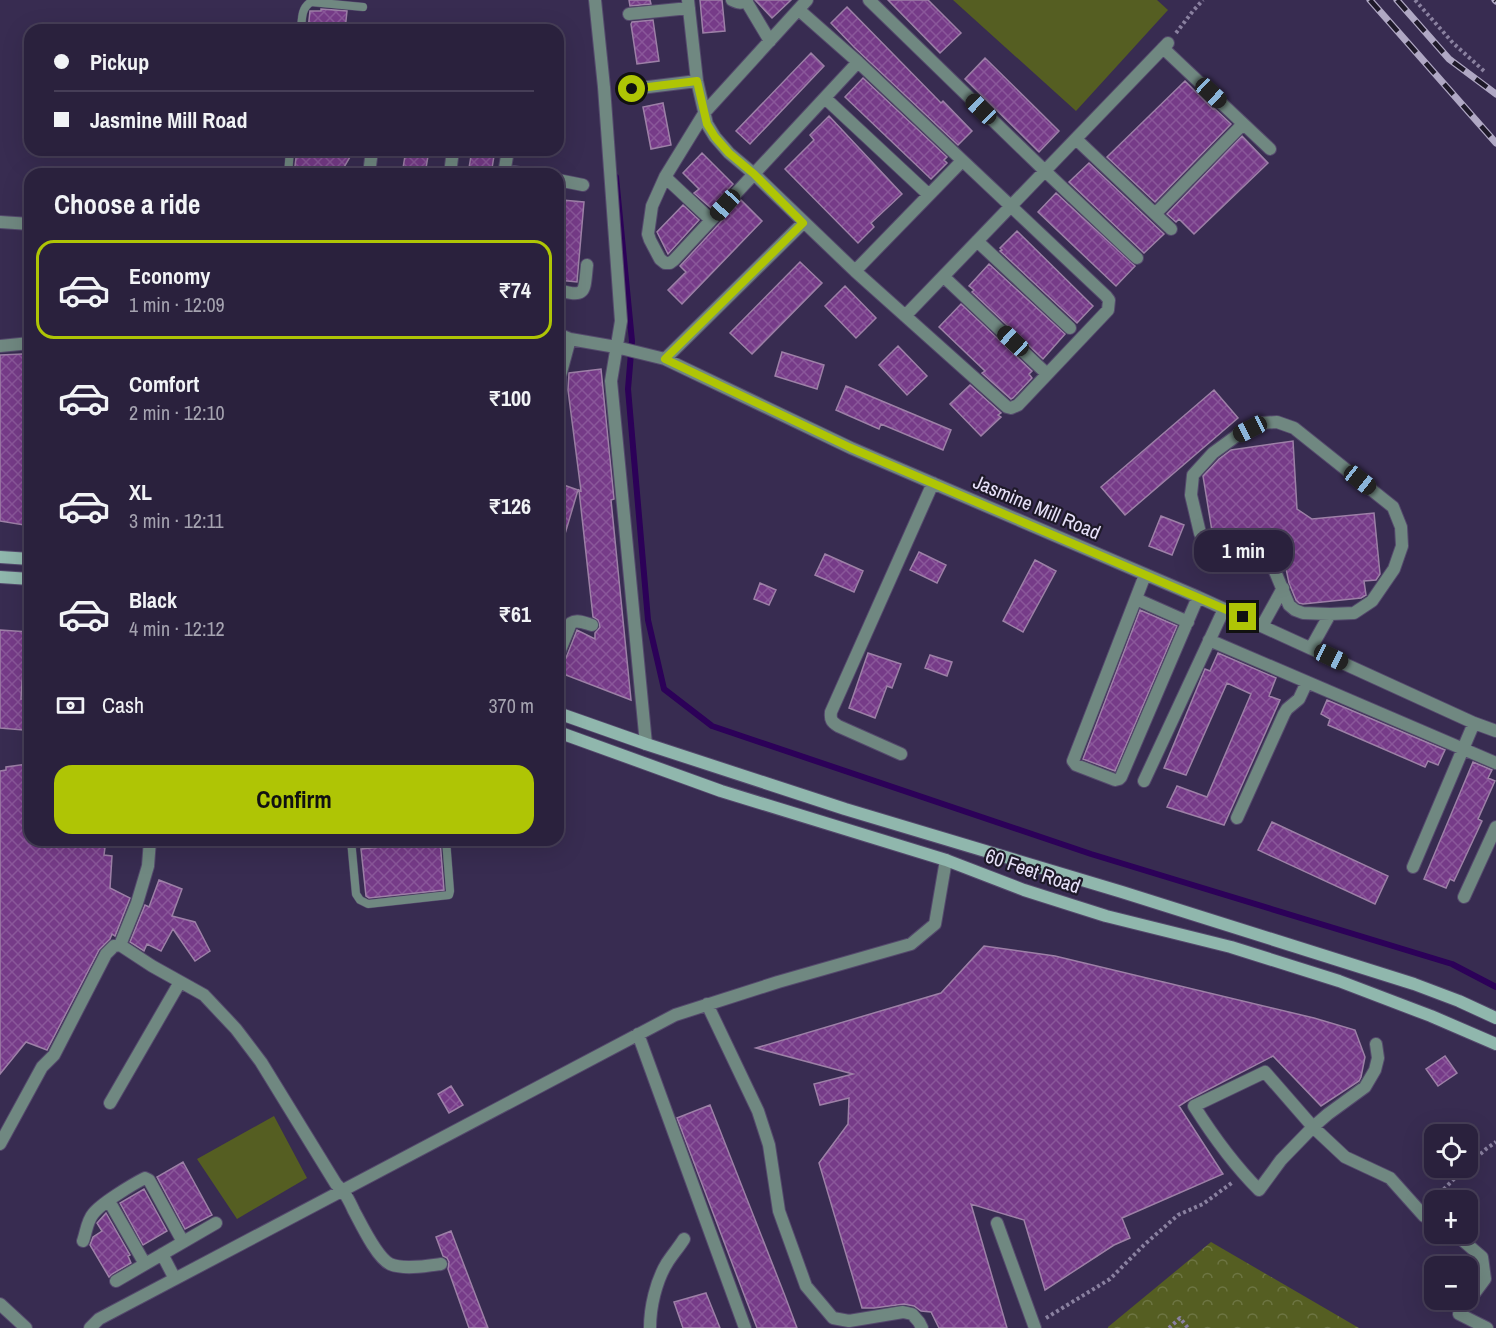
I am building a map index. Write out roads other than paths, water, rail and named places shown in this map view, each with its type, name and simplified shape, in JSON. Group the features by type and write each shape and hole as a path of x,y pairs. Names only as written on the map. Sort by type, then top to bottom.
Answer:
{"main road":[{"path":"0,557 24,559"},
{"path":"0,577 24,579"},
{"name":"60 Feet Road","path":"564,715 845,809 1122,892 1414,984 1496,1018"},
{"name":"60 Feet Road","path":"564,734 721,791 946,860 1024,890 1106,916 1231,947 1339,981 1496,1044"}],"street":[{"path":"596,0 621,321 611,381 646,744"},
{"path":"732,0 737,3 746,0 770,41"},
{"path":"869,0 1137,258"},
{"path":"630,14 688,4 697,81 705,112 707,124 715,137 729,153 754,174 855,271 1006,407 1011,408 1017,405 1108,310 1109,300 858,63 803,5 705,112 665,177 652,206 648,234 650,240 660,259 665,263 674,260 711,220 754,174 825,98 858,63"},
{"path":"905,316 1165,46 1270,149"},
{"path":"632,89 697,81"},
{"path":"825,98 929,195"},
{"path":"1155,214 1244,124"},
{"path":"1076,139 1171,229"},
{"path":"855,271 962,161"},
{"path":"665,177 711,220"},
{"path":"564,181 583,185"},
{"path":"0,222 24,224"},
{"path":"665,359 803,223"},
{"path":"977,241 1070,328"},
{"path":"564,292 575,295 582,292 585,286 587,266"},
{"path":"944,277 1047,374"},
{"name":"Jasmine Mill Road","path":"564,336 665,359 851,448 1198,597 1496,731"},
{"path":"564,361 570,339"},
{"path":"0,346 24,344"},
{"path":"1277,422 1294,428 1393,507 1401,527 1402,546 1395,569 1372,601 1354,613 1303,613 1289,605 1283,588 1269,557 1255,549 1211,546 1204,541 1191,495 1193,475 1213,453 1239,434 1261,423 1277,422"},
{"path":"901,753 838,726 830,718 933,483"},
{"path":"1145,575 1073,761 1076,765 1114,780 1121,777 1198,597"},
{"path":"1262,626 1283,588"},
{"path":"1136,599 1188,622"},
{"path":"1144,781 1224,609"},
{"path":"1311,648 1330,614"},
{"path":"564,640 574,621 592,625"},
{"path":"1209,640 1496,763"},
{"path":"1237,818 1284,714 1299,699 1307,682"},
{"path":"1413,867 1474,723"},
{"path":"1464,897 1496,827"},
{"path":"120,945 143,885 148,867 150,846"},
{"path":"90,1328 99,1319 675,1015 911,944 935,924 946,860"},
{"path":"0,1144 42,1067 54,1055 106,954 114,946 120,945 204,995 236,1029 261,1062 336,1184 344,1191 368,1237 383,1259 391,1265 412,1268 441,1264"},
{"path":"110,1103 180,982"},
{"path":"707,1004 758,1111 769,1144 779,1211 806,1286 833,1318 849,1321 903,1312 912,1314 920,1322 922,1328"},
{"path":"638,1034 745,1328"},
{"path":"1376,1044 1378,1058 1375,1070 1365,1087 1313,1127 1281,1160 1259,1190 1243,1174 1194,1106 1265,1072 1313,1127 1345,1157 1390,1178 1424,1213"},
{"path":"83,1242 92,1214 100,1206 145,1178 149,1180 183,1242"},
{"path":"109,1201 145,1264"},
{"path":"997,1222 1035,1327"},
{"path":"116,1281 216,1223"},
{"path":"650,1328 650,1312 657,1288 667,1263 684,1239"},
{"path":"1467,1244 1482,1257 1485,1279 1459,1314 1487,1328"},
{"path":"162,1254 175,1279"},
{"path":"0,1304 26,1328"}],"lane":[{"path":"302,24 305,6 311,2 363,8"},
{"path":"352,846 356,894 360,900 368,904 448,895 450,891 446,846"}],"waterway":[{"path":"616,177 632,341 628,389 648,620 664,689 712,726 1091,854 1452,964 1496,987"}],"railway":[{"path":"1370,0 1496,143"},
{"path":"1397,0 1449,59 1496,94"}]}
